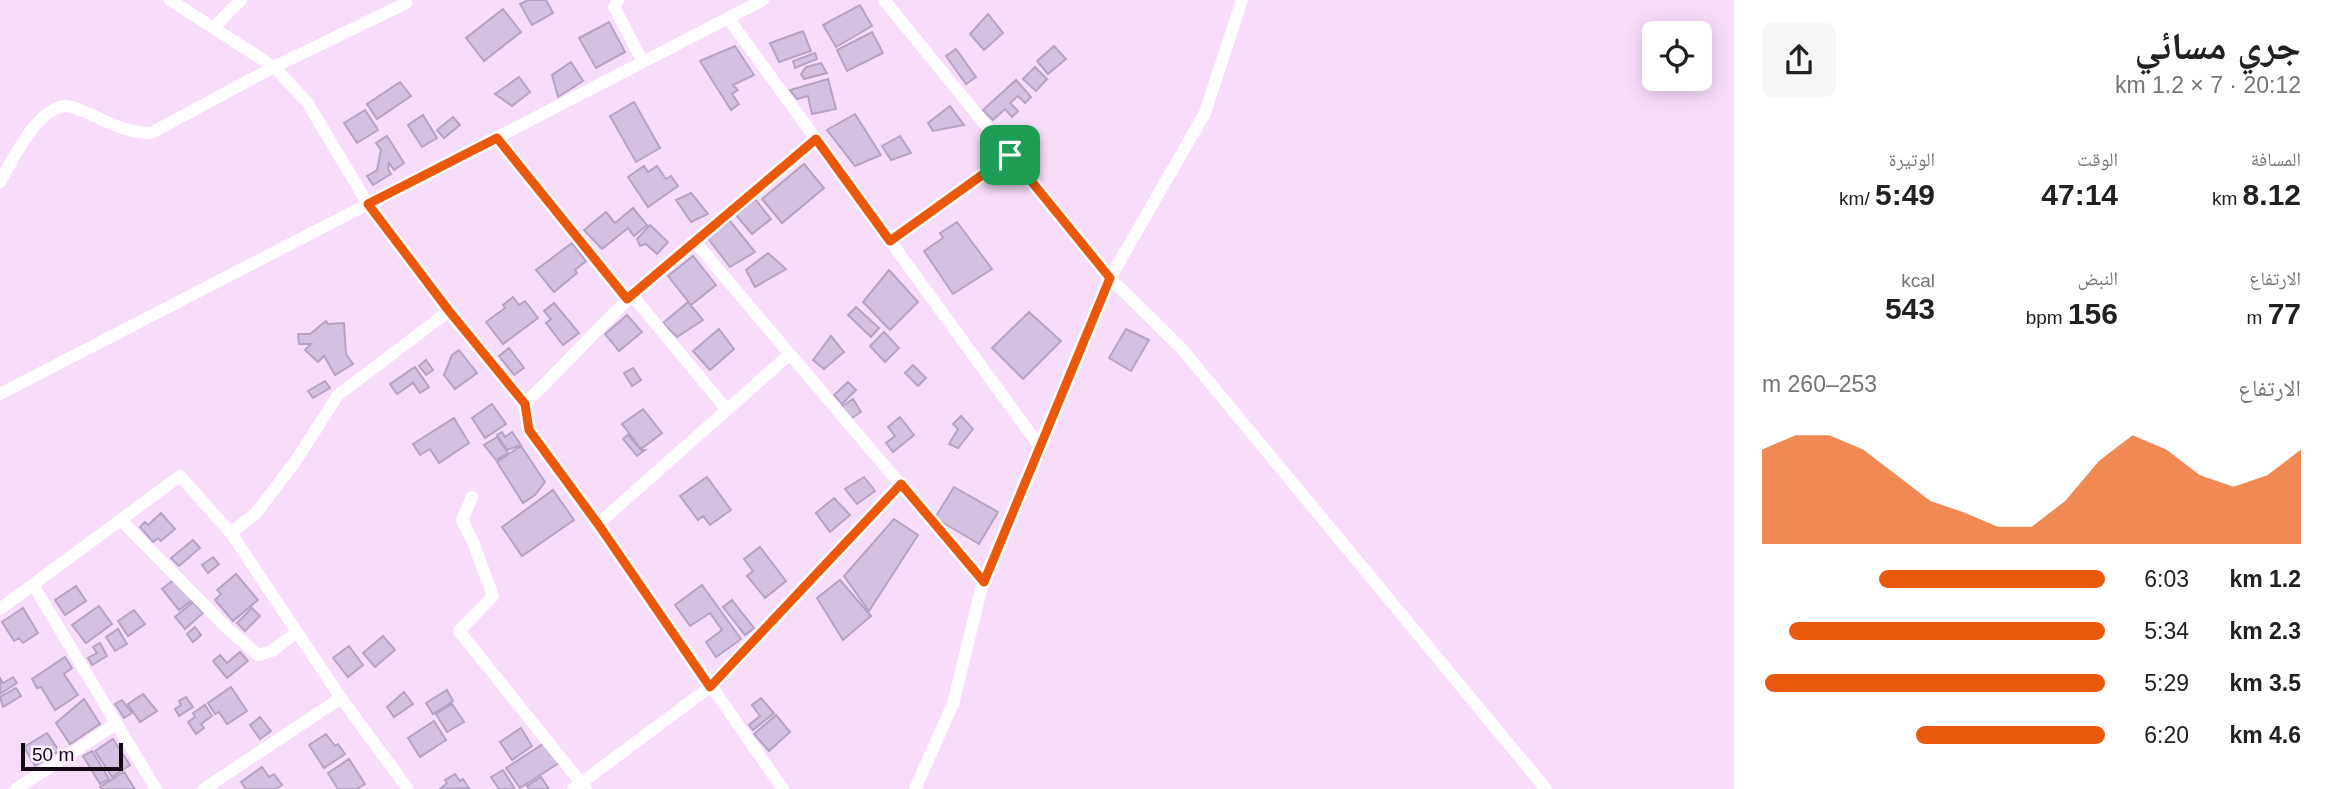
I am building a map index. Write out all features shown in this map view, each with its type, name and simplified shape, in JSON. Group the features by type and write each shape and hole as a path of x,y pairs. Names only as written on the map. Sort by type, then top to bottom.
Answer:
{"street":[{"path":"170,0 274,68 307,102 368,204 449,311 525,404 529,430 783,789"},
{"path":"214,28 241,0"},
{"path":"618,0 614,7 643,62"},
{"path":"0,394 763,0"},
{"path":"884,0 1110,278 1182,349 1546,789"},
{"path":"915,789 953,704 984,582 1110,278 1205,113 1242,0"},
{"path":"0,182 31,130 46,115 64,106 81,109 132,133 151,133 406,2"},
{"path":"728,18 1040,447"},
{"path":"497,138 727,410"},
{"path":"525,404 629,297 816,139"},
{"path":"890,241 1010,155"},
{"path":"695,242 984,582"},
{"path":"231,533 256,513 295,462 338,395 449,311"},
{"path":"598,524 790,354"},
{"path":"0,609 180,476 231,533 341,698 408,789"},
{"path":"472,497 461,520 473,542 493,596 459,631 581,787 710,687 901,484"},
{"path":"122,521 258,656 272,652 297,632"},
{"path":"33,584 156,789"},
{"path":"204,789 341,698"},
{"path":"16,789 116,724"}],"building":[{"path":"528,0 546,0 553,13 532,25 520,4"},
{"path":"860,5 872,26 836,47 823,25"},
{"path":"503,9 521,32 484,61 466,38"},
{"path":"988,14 1003,33 984,50 970,34"},
{"path":"609,22 625,52 596,68 579,38"},
{"path":"803,31 811,51 779,62 770,43"},
{"path":"872,32 883,53 847,71 837,50"},
{"path":"735,46 754,75 733,85 738,90 732,94 739,104 731,110 700,61"},
{"path":"1054,46 1066,59 1048,74 1037,61"},
{"path":"956,49 976,77 966,84 946,56"},
{"path":"815,53 817,59 795,68 793,61"},
{"path":"571,62 583,81 558,97 552,75"},
{"path":"821,63 827,73 804,79 801,74 806,67"},
{"path":"1035,67 1047,79 1036,91 1023,79"},
{"path":"519,77 530,92 512,106 495,94"},
{"path":"828,79 836,109 812,114 808,96 797,99 790,90"},
{"path":"1016,80 1031,97 1025,103 1018,96 1010,103 1018,111 1012,117 1005,109 993,120 983,110"},
{"path":"400,82 411,96 377,119 367,104"},
{"path":"634,102 660,148 636,162 610,116"},
{"path":"950,106 964,125 933,131 928,123"},
{"path":"365,110 378,130 357,143 344,123"},
{"path":"855,114 881,155 855,166 827,130"},
{"path":"423,115 437,138 422,147 408,125"},
{"path":"453,117 460,125 444,138 437,130"},
{"path":"387,136 404,163 394,170 389,163 391,174 373,185 367,176 377,170 381,150 376,143"},
{"path":"900,136 911,153 891,160 882,146"},
{"path":"804,164 824,188 782,223 762,199"},
{"path":"644,166 648,172 657,166 666,179 671,176 678,186 648,207 628,177"},
{"path":"691,193 708,214 691,222 676,200"},
{"path":"755,199 771,219 752,234 736,215"},
{"path":"633,208 647,225 634,236 628,228 602,249 584,230 606,212 615,223"},
{"path":"730,221 755,252 730,267 707,237"},
{"path":"957,222 992,269 953,294 924,251 943,238 940,233"},
{"path":"650,225 668,242 657,254 646,244 640,246 637,239"},
{"path":"572,243 586,261 575,270 577,273 554,292 536,270"},
{"path":"768,253 786,269 755,287 746,270"},
{"path":"693,256 716,285 691,305 668,276"},
{"path":"889,270 918,302 890,330 863,302"},
{"path":"513,297 519,305 525,301 538,318 503,344 486,322 505,308 503,305"},
{"path":"688,302 703,320 677,337 663,323"},
{"path":"554,303 579,333 563,345 546,323 551,319 544,311"},
{"path":"856,307 879,328 871,337 848,315"},
{"path":"1029,312 1061,341 1023,379 992,348"},
{"path":"627,315 642,332 619,351 605,334"},
{"path":"326,321 328,324 344,323 346,354 353,364 335,375 324,356 318,362 305,350 311,344 299,344 298,334 310,334"},
{"path":"719,329 734,349 710,370 693,351"},
{"path":"1126,329 1149,340 1131,371 1109,358"},
{"path":"884,332 899,348 885,362 870,346"},
{"path":"831,336 844,352 824,369 813,360"},
{"path":"509,348 524,368 514,375 499,356"},
{"path":"459,350 477,373 455,389 444,375 452,355"},
{"path":"426,360 433,370 426,375 419,366"},
{"path":"913,365 926,378 918,386 905,373"},
{"path":"415,367 429,387 420,393 413,383 397,394 390,384"},
{"path":"633,368 641,380 632,386 624,373"},
{"path":"325,381 330,388 313,398 308,391"},
{"path":"848,382 856,390 842,404 834,395"},
{"path":"853,399 861,412 849,420 840,408"},
{"path":"492,404 506,424 485,438 472,418"},
{"path":"643,409 662,433 641,449 622,424"},
{"path":"961,416 973,429 958,448 949,444 958,429 953,424"},
{"path":"900,417 914,435 893,452 886,443 895,436 888,427"},
{"path":"454,418 469,443 439,463 430,449 420,455 413,444"},
{"path":"502,432 505,437 512,432 521,445 507,450 497,435"},
{"path":"628,435 641,450 645,450 637,456 623,439"},
{"path":"497,437 508,453 496,460 484,445"},
{"path":"521,446 545,482 535,495 523,503 497,462"},
{"path":"707,477 731,510 710,525 703,516 698,520 680,496"},
{"path":"864,477 875,491 857,504 845,489"},
{"path":"954,487 998,512 979,544 935,518"},
{"path":"553,490 574,520 522,556 502,527"},
{"path":"834,498 850,515 830,532 816,513"},
{"path":"161,513 175,529 161,541 158,538 153,542 140,527 145,522 148,525"},
{"path":"894,519 918,535 869,611 844,576"},
{"path":"193,540 200,548 179,566 171,558"},
{"path":"760,547 786,581 765,598 747,576 753,571 744,559"},
{"path":"213,557 219,564 208,573 202,565"},
{"path":"236,574 258,600 233,621 215,600 221,594 217,590"},
{"path":"176,578 193,599 179,610 162,589"},
{"path":"840,580 871,616 843,640 817,598"},
{"path":"702,585 741,639 716,657 706,642 722,630 710,613 690,626 675,605"},
{"path":"76,586 86,601 65,615 55,600"},
{"path":"732,600 754,628 745,635 723,607"},
{"path":"193,602 203,613 185,629 175,617"},
{"path":"99,606 112,624 86,643 72,625"},
{"path":"23,608 38,633 23,643 19,638 14,641 2,622"},
{"path":"252,608 260,616 245,631 237,623"},
{"path":"134,610 145,624 128,636 118,621"},
{"path":"195,627 201,635 193,642 187,634"},
{"path":"118,629 127,644 115,651 106,637"},
{"path":"383,636 395,650 375,667 363,653"},
{"path":"100,643 107,656 92,665 88,658 97,653 93,647"},
{"path":"349,646 363,665 348,677 333,658"},
{"path":"240,652 248,661 227,678 213,661 220,655 227,663"},
{"path":"65,657 72,668 64,674 78,695 55,710 41,687 37,688 32,679"},
{"path":"13,677 17,683 0,694 0,678 3,683"},
{"path":"231,687 247,711 227,724 219,712 215,714 208,703"},
{"path":"16,688 21,696 3,707 0,697"},
{"path":"447,690 453,701 433,714 426,703"},
{"path":"404,692 413,704 394,717 387,707"},
{"path":"143,694 157,711 140,722 128,704"},
{"path":"186,697 193,707 179,716 175,709 181,705 179,701"},
{"path":"761,698 774,713 753,730 749,725 760,716 752,705"},
{"path":"84,699 100,724 70,744 56,723"},
{"path":"122,700 132,713 124,718 115,704"},
{"path":"452,704 464,722 447,732 436,714"},
{"path":"205,705 212,716 201,724 204,728 196,734 188,722 195,717 193,713"},
{"path":"776,715 790,732 769,751 754,734"},
{"path":"260,717 271,731 260,739 250,725"},
{"path":"434,721 446,740 420,757 408,738"},
{"path":"521,728 532,746 512,760 500,742"},
{"path":"47,733 59,751 35,766 24,747"},
{"path":"326,734 345,754 324,768 309,745"},
{"path":"113,739 130,765 112,777 95,751"},
{"path":"546,742 559,763 520,788 506,768"},
{"path":"92,751 109,779 100,784 83,756"},
{"path":"349,759 365,784 357,789 338,789 328,773"},
{"path":"262,767 269,777 274,774 282,785 276,789 246,789 241,782"},
{"path":"503,770 515,789 499,789 491,777"},
{"path":"124,772 135,789 100,787"},
{"path":"455,774 460,781 463,779 469,788 440,789 447,783 445,780"},
{"path":"541,777 549,789 529,789 527,786"}],"route":[{"path":"497,138 627,299 816,139 890,241 1010,155 1110,278 984,582 901,484 710,687 598,524 529,430 525,404 449,311 368,204 497,138"}]}
